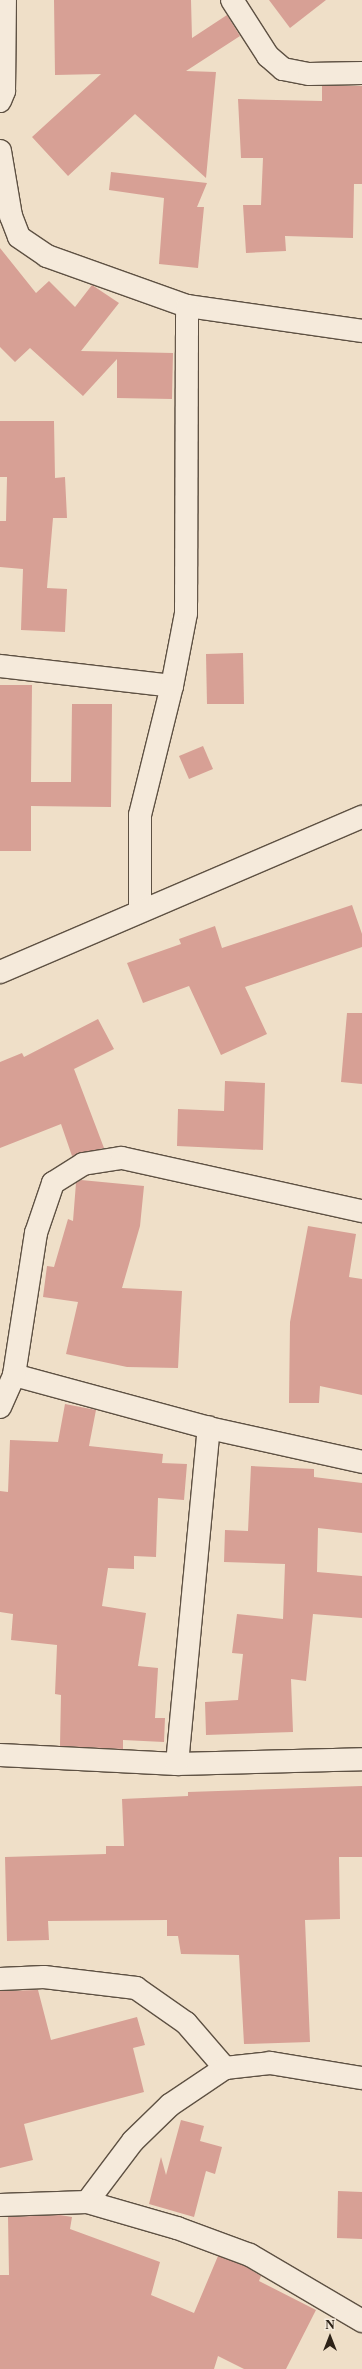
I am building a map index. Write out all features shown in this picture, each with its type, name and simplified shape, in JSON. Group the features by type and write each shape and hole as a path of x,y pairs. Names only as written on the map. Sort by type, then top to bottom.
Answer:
{"street":[{"path":"0,101 4,91 5,0"},
{"path":"232,0 268,56 283,69 309,74 362,73"},
{"path":"0,151 11,216 19,237 47,256 187,306 362,331"},
{"path":"140,909 140,815 172,686 186,613 187,306"},
{"path":"0,666 172,686"},
{"path":"0,972 140,909 362,817"},
{"path":"0,1407 14,1375 36,1233 53,1183 84,1164 122,1158 362,1211"},
{"path":"14,1375 208,1428 362,1462"},
{"path":"177,1764 208,1428"},
{"path":"0,1755 177,1764 362,1759"},
{"path":"0,1979 44,1976 136,1988 186,2022 224,2068"},
{"path":"87,2202 133,2141 170,2105 224,2068 270,2063 362,2078"},
{"path":"0,2205 87,2202 178,2228 250,2255 362,2321"}],"building":[{"path":"54,0 191,0 192,38 227,15 240,36 186,71 216,72 206,178 135,114 68,176 32,137 101,74 55,75"},
{"path":"269,0 326,0 290,28"},
{"path":"322,86 362,86 362,184 354,184 353,238 285,236 286,251 246,253 243,205 261,205 263,158 241,158 238,99 322,101"},
{"path":"111,172 207,183 197,207 204,207 198,268 159,264 164,198 109,190"},
{"path":"0,248 36,293 49,281 75,307 92,285 119,303 81,351 173,353 172,399 117,398 117,359 83,396 30,348 15,362 0,347"},
{"path":"0,421 54,421 55,478 65,477 67,518 53,518 47,588 67,589 65,632 21,630 23,569 0,567 0,521 6,521 7,477 0,477"},
{"path":"243,653 244,704 207,704 206,654"},
{"path":"0,685 32,685 31,782 71,782 72,704 112,704 111,807 31,806 31,851 0,851"},
{"path":"203,746 213,769 189,779 179,756"},
{"path":"352,905 362,934 362,947 245,987 267,1034 221,1055 189,986 143,1003 127,963 181,944 179,939 215,926 222,948"},
{"path":"347,1013 362,1013 362,1084 341,1082"},
{"path":"98,1019 114,1049 74,1069 104,1148 72,1156 61,1124 0,1148 0,1062 22,1053 24,1057"},
{"path":"225,1081 265,1083 263,1150 177,1146 178,1109 224,1111"},
{"path":"81,1180 144,1186 140,1226 122,1288 182,1291 178,1368 127,1367 66,1354 78,1302 43,1297 47,1266 54,1267 68,1219 73,1221 76,1183"},
{"path":"308,1226 356,1234 349,1277 362,1279 362,1395 320,1386 319,1403 289,1403 290,1322"},
{"path":"65,1404 96,1410 89,1446 163,1454 162,1463 187,1464 184,1500 158,1498 156,1557 134,1556 134,1569 108,1568 102,1606 146,1613 138,1666 158,1668 155,1718 165,1718 164,1742 123,1740 123,1749 60,1746 61,1695 55,1694 57,1645 11,1640 13,1614 0,1612 0,1491 8,1492 10,1440 58,1442"},
{"path":"251,1466 314,1469 314,1477 362,1483 362,1533 318,1528 317,1572 362,1576 362,1618 313,1614 306,1681 291,1679 293,1732 206,1735 205,1702 238,1700 243,1654 232,1653 237,1614 283,1619 285,1564 224,1562 225,1530 248,1531"},
{"path":"362,1786 362,1857 339,1857 340,1919 305,1920 310,2042 244,2044 239,1955 181,1954 178,1936 167,1936 167,1920 48,1921 49,1940 7,1941 5,1857 106,1854 106,1846 124,1846 122,1799 188,1796 188,1792"},
{"path":"38,1990 51,2040 137,2017 145,2045 133,2048 144,2092 24,2124 33,2160 0,2168 0,1991"},
{"path":"181,2120 204,2126 200,2141 222,2147 215,2174 206,2171 194,2217 149,2204 161,2157 166,2175"},
{"path":"338,2191 362,2192 362,2239 337,2238"},
{"path":"60,2215 72,2217 70,2229 160,2262 151,2295 194,2313 218,2256 245,2266 261,2276 259,2281 316,2310 286,2369 244,2369 218,2356 214,2369 0,2369 0,2275 9,2275 8,2217"}]}
